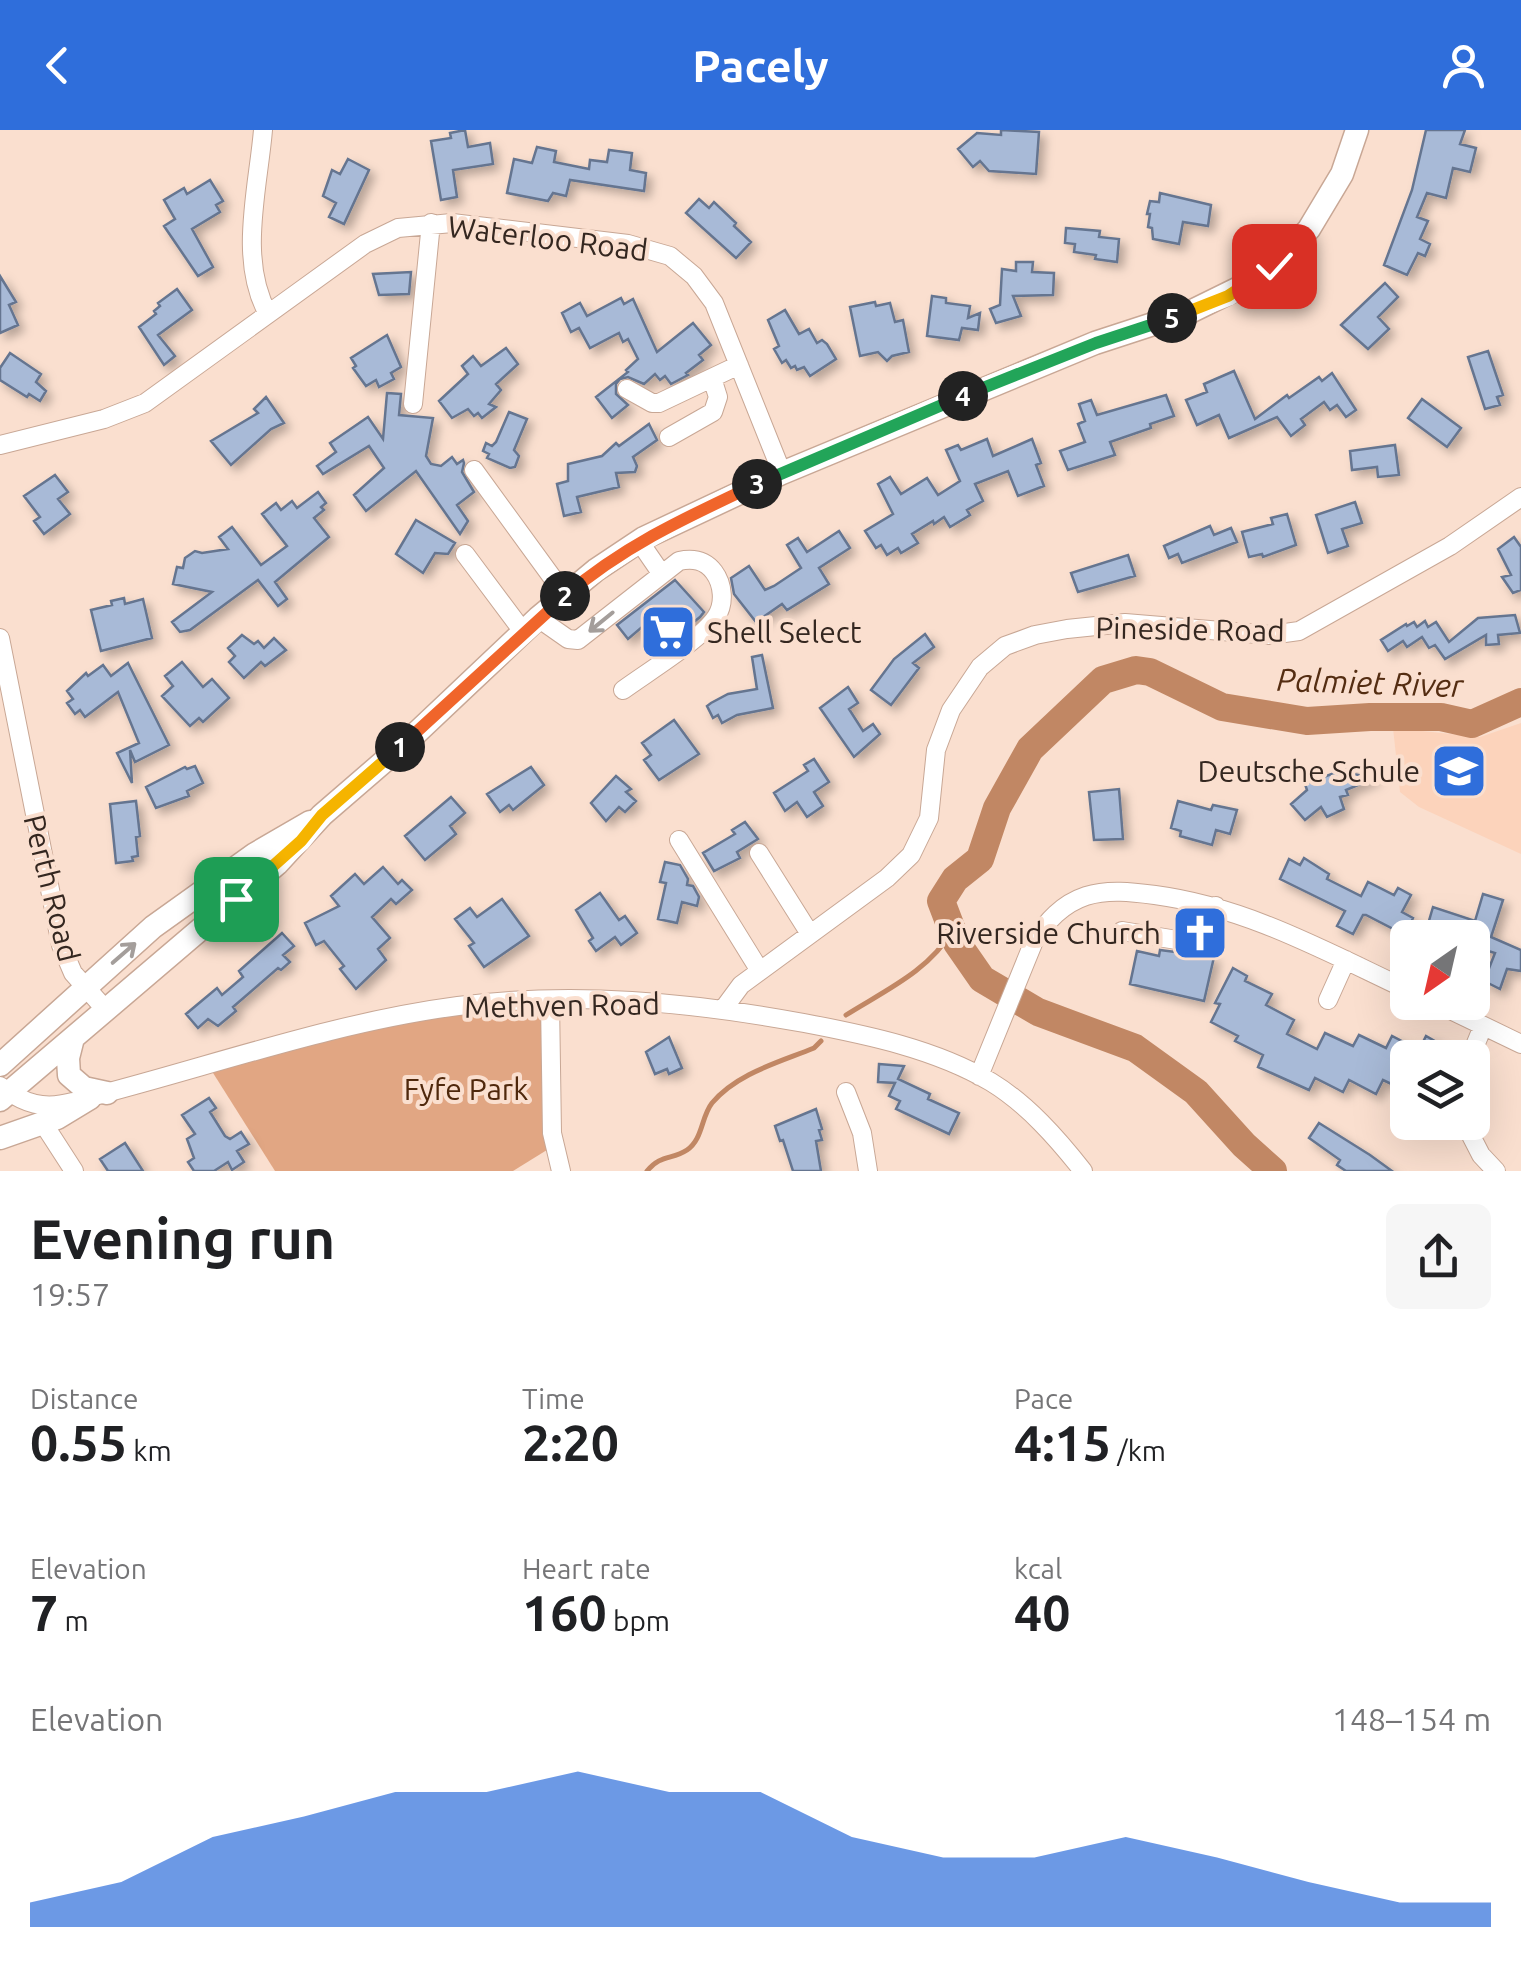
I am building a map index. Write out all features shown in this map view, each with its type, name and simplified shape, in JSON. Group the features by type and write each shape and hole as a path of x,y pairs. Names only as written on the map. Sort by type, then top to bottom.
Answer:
{"main road":[{"path":"3,1092 73,1038 276,864 322,815 596,570 639,541 782,473 1079,349 1190,312 1250,283 1274,266 1309,229 1342,174 1358,130"},
{"path":"0,1065 153,927 255,854 322,815"},
{"path":"73,1038 68,1074 98,1095"},
{"path":"0,1138 58,1118 98,1095"}],"street":[{"path":"263,130 252,268 268,314"},
{"path":"413,404 431,224"},
{"name":"Waterloo Road","path":"0,445 104,419 145,403 382,234 431,224 488,226 644,246 670,256 694,276 706,291 782,473"},
{"path":"627,389 652,404 659,403 739,365"},
{"path":"669,437 713,412 718,397 712,378"},
{"path":"474,470 565,595"},
{"name":"Pineside Road","path":"724,1008 735,992 760,971 887,878 911,855 929,818 936,750 951,710 980,668 1005,646 1051,632 1125,623 1270,635 1299,631 1450,546 1521,497"},
{"path":"639,541 660,573"},
{"path":"464,554 531,625 578,640 683,559 706,564 718,578 720,610 706,628 623,690"},
{"name":"Perth Road","path":"0,638 58,935 67,961 84,988 105,1009"},
{"path":"679,840 760,971"},
{"path":"759,853 810,934"},
{"path":"979,1076 1044,927 1068,904 1085,896 1126,892 1216,906 1279,928 1390,981"},
{"path":"1122,931 1201,944 1210,934 1216,906"},
{"path":"1328,1000 1346,960"},
{"name":"Methven Road","path":"3,1092 48,1107 390,1018 471,1005 645,1000 724,1008 883,1040 979,1076 1023,1107 1083,1171"},
{"path":"550,1001 552,1133 561,1171"},
{"path":"1471,1020 1517,1037"},
{"path":"1477,1040 1483,1026"},
{"path":"846,1092 862,1133 868,1171"},
{"path":"44,1123 74,1171"},
{"path":"1473,1140 1496,1171"}],"shaded area":[{"name":"Deutsche Schule","path":"1521,723 1521,854 1419,807 1400,792 1393,728 1480,737"}],"green space":[{"name":"Fyfe Park","path":"552,1002 555,1145 513,1171 275,1171 208,1065 377,1021"}],"building":[{"path":"465,130 468,147 490,143 493,164 453,170 457,197 441,200 431,141 451,138 450,133"},
{"path":"1001,130 1039,132 1036,174 989,171 980,161 973,167 958,149 977,133 1001,135"},
{"path":"1426,130 1465,130 1460,144 1476,148 1470,172 1453,168 1446,198 1427,193 1417,217 1428,221 1420,239 1430,244 1425,256 1418,253 1407,275 1384,265 1412,190"},
{"path":"537,147 556,151 554,162 589,169 590,160 607,162 609,150 632,153 630,170 646,173 644,191 570,180 566,196 553,193 548,201 507,193 514,159 532,163"},
{"path":"348,159 369,170 344,224 329,217 336,203 323,196 332,170 340,174"},
{"path":"210,180 223,201 216,205 220,212 192,229 213,267 198,276 164,226 175,219 164,200 184,188 187,194"},
{"path":"1160,193 1211,205 1208,226 1183,222 1179,244 1153,239 1147,214 1150,201 1159,202"},
{"path":"699,199 709,208 714,202 751,242 736,258 686,213"},
{"path":"1066,228 1100,231 1099,237 1119,239 1117,262 1074,252 1075,244 1065,243"},
{"path":"1016,262 1033,262 1032,272 1054,273 1053,295 1013,296 1021,316 996,323 990,309 1000,305 1002,269 1016,271"},
{"path":"411,272 409,294 379,295 373,274"},
{"path":"0,276 16,302 9,305 18,325 0,333"},
{"path":"1385,283 1398,297 1378,317 1389,329 1368,349 1341,325"},
{"path":"177,289 192,310 158,335 175,356 164,365 139,327 156,314 158,303"},
{"path":"932,296 946,298 946,303 970,306 968,318 980,313 978,330 962,328 959,340 927,336"},
{"path":"621,298 624,304 633,299 657,352 693,323 711,345 699,355 703,360 688,375 671,384 665,376 660,380 655,374 644,384 628,377 620,379 616,394 628,405 612,418 596,397 638,359 628,339 623,342 619,333 590,348 579,328 571,332 562,313 580,303 587,316"},
{"path":"875,302 876,306 890,303 895,322 903,320 909,352 887,361 878,352 860,356 850,307"},
{"path":"785,310 799,334 809,329 817,343 822,340 827,344 836,359 810,376 804,367 797,370 786,360 782,363 774,349 779,346 768,320"},
{"path":"387,335 401,367 391,373 394,379 379,387 376,380 366,386 351,358"},
{"path":"506,348 518,364 496,384 501,390 489,404 496,407 482,418 468,409 452,418 439,401 468,374 462,366 473,356 481,366"},
{"path":"1488,351 1503,395 1497,397 1500,405 1485,409 1468,357"},
{"path":"10,353 41,374 36,382 46,391 40,401 0,380 0,368"},
{"path":"1234,371 1255,419 1287,395 1289,398 1319,377 1322,381 1332,373 1356,410 1346,417 1337,405 1330,410 1324,402 1301,419 1305,425 1291,436 1277,417 1229,438 1219,415 1197,425 1186,400 1207,392 1204,384"},
{"path":"387,393 401,394 399,415 433,418 426,456 431,464 441,466 452,457 457,464 463,460 462,472 474,492 457,505 468,521 460,534 416,471 366,511 354,495 384,468 369,446 323,474 317,466 336,452 330,443 368,417 383,439"},
{"path":"1166,395 1174,416 1110,442 1115,455 1068,470 1060,451 1085,442 1078,424 1085,421 1079,404 1091,400 1097,415"},
{"path":"266,397 284,423 271,429 231,465 211,441 258,413 254,409"},
{"path":"1422,399 1461,428 1447,447 1408,418"},
{"path":"509,412 527,419 514,450 519,456 515,467 510,468 487,458 489,454 483,451 486,443 492,446 496,442"},
{"path":"649,424 657,440 633,457 635,472 616,473 619,487 577,497 581,512 564,516 557,484 568,481 568,464 602,456"},
{"path":"987,439 993,456 1032,439 1044,486 1018,496 1008,471 975,484 983,501 950,527 944,517 934,524 933,521 912,534 918,543 901,553 898,548 887,555 881,545 876,548 865,531 893,514 878,484 890,477 901,494 927,478 938,495 960,481 946,450 958,445 961,450"},
{"path":"1395,445 1399,475 1378,477 1377,467 1352,470 1350,451"},
{"path":"55,475 68,492 58,499 70,514 44,534 34,521 40,517 24,496"},
{"path":"318,492 326,503 314,518 329,537 275,582 287,599 278,606 258,580 190,630 180,632 172,622 212,592 173,584 177,567 183,568 185,558 195,551 228,549 219,537 232,527 261,565 287,546 262,514 276,503 281,510 292,501 297,508"},
{"path":"1355,502 1362,523 1342,529 1348,546 1328,553 1316,515"},
{"path":"1287,514 1296,545 1263,557 1249,557 1242,532 1273,524 1271,518"},
{"path":"416,520 455,543 448,554 435,553 423,573 396,554"},
{"path":"1210,526 1214,535 1231,528 1237,542 1182,563 1178,554 1169,558 1164,546"},
{"path":"839,531 850,548 819,568 829,584 787,610 782,604 756,622 734,594 731,578 749,566 765,590 801,568 787,545 798,538 807,552"},
{"path":"1514,537 1521,547 1521,590 1513,593 1502,577 1511,575 1498,549"},
{"path":"1128,555 1135,576 1078,592 1071,573"},
{"path":"675,580 704,612 660,649 642,627 628,639 617,625"},
{"path":"124,598 125,604 143,599 152,638 101,651 91,610"},
{"path":"1515,615 1520,633 1498,635 1499,644 1486,645 1486,635 1445,659 1435,645 1429,648 1422,637 1407,647 1403,641 1388,651 1381,640 1406,624 1414,622 1417,627 1425,621 1428,627 1436,622 1449,642 1478,618"},
{"path":"925,634 934,647 913,663 919,668 891,705 871,690 894,659"},
{"path":"242,635 264,648 274,638 286,650 265,666 261,662 244,678 229,662 235,656 228,648"},
{"path":"762,655 773,708 737,715 722,723 718,715 713,718 707,706 711,703 728,694 757,689 752,657"},
{"path":"182,662 203,687 212,679 229,698 203,722 199,718 190,726 162,696 173,686 165,676"},
{"path":"128,663 169,745 135,762 130,750 132,783 117,753 139,743 118,692 85,717 80,710 75,714 67,703 73,699 67,691 86,673 88,676 103,665 111,676"},
{"path":"848,687 858,703 849,709 863,731 873,724 880,734 854,757 820,708"},
{"path":"674,720 699,754 659,780 644,760 651,755 642,743"},
{"path":"814,759 829,782 814,792 823,806 807,817 797,802 785,811 774,793 808,771 804,765"},
{"path":"195,766 203,783 187,791 189,796 156,808 146,787 185,767"},
{"path":"531,767 544,785 513,810 509,805 500,812 487,794"},
{"path":"1350,767 1353,774 1375,778 1346,790 1348,795 1340,797 1344,809 1327,817 1321,807 1305,820 1291,804 1307,790 1305,784"},
{"path":"616,776 631,789 626,792 636,801 625,812 619,807 606,821 591,803"},
{"path":"1119,789 1123,839 1094,840 1089,792"},
{"path":"451,797 465,813 450,826 456,834 425,860 405,836"},
{"path":"136,801 138,856 132,857 133,861 116,863 110,804"},
{"path":"1178,801 1211,810 1213,805 1237,810 1230,834 1216,830 1212,845 1180,836 1181,831 1171,828"},
{"path":"745,822 758,839 737,852 740,858 714,871 703,853 735,834 732,830"},
{"path":"1304,858 1329,874 1327,879 1361,896 1368,882 1394,895 1398,888 1411,895 1402,912 1412,920 1390,920 1390,927 1363,915 1353,934 1337,926 1345,911 1280,879 1289,859 1300,865"},
{"path":"665,862 680,865 687,885 693,886 699,897 697,906 682,902 677,923 658,919 666,883 660,882"},
{"path":"383,867 398,884 402,880 412,890 396,904 391,899 372,917 390,938 378,949 386,960 356,989 324,941 316,945 305,923 339,906 331,896 355,874 364,884"},
{"path":"600,893 619,920 625,916 637,933 621,945 615,937 596,951 589,941 593,938 576,910"},
{"path":"1483,894 1503,900 1491,937 1521,950 1521,971 1507,969 1500,989 1490,984 1495,953 1490,951 1490,920 1475,920"},
{"path":"502,899 529,936 484,967 469,946 474,943 455,919 470,908 477,917"},
{"path":"1433,907 1472,920 1429,920"},
{"path":"282,933 294,946 283,955 290,962 233,1007 236,1011 218,1026 208,1019 198,1028 186,1014 217,988 222,995 243,977 239,971"},
{"path":"1160,950 1214,957 1204,1001 1130,984 1137,951 1159,956"},
{"path":"1233,968 1247,976 1245,981 1272,994 1266,1005 1294,1020 1287,1034 1317,1049 1325,1033 1353,1046 1359,1035 1386,1048 1390,1040 1390,1083 1383,1080 1376,1094 1349,1080 1343,1092 1315,1078 1309,1090 1258,1067 1263,1055 1235,1041 1238,1036 1211,1022 1220,1004 1215,1003"},
{"path":"669,1037 682,1068 669,1074 667,1069 655,1074 646,1052"},
{"path":"879,1064 904,1066 898,1079 959,1113 949,1134 896,1109 900,1101 889,1096 895,1083 878,1082"},
{"path":"209,1098 216,1108 210,1112 225,1136 230,1139 241,1132 249,1144 237,1151 244,1162 232,1170 228,1162 214,1171 194,1171 188,1162 194,1158 187,1139 195,1134 182,1115"},
{"path":"816,1109 822,1129 822,1140 816,1141 821,1171 793,1171 775,1126"},
{"path":"1319,1123 1392,1171 1346,1171 1337,1165 1340,1160 1309,1138"},
{"path":"125,1143 143,1171 108,1171 100,1159"}],"waterway":[{"name":"Palmiet River","path":"1273,1171 1196,1092 1135,1048 1038,1012 982,979 957,943 941,901 955,879 980,859 997,808 1030,749 1103,680 1136,670 1150,672 1222,707 1307,721 1441,717 1472,724 1521,702"},
{"path":"846,1015 918,969 952,931"},
{"path":"647,1171 692,1145 712,1103 734,1084 760,1069 814,1048 821,1041"}],"place":[{"name":"Shell Select","path":"668,632"},
{"name":"Deutsche Schule","path":"1459,771"},
{"name":"Riverside Church","path":"1200,933"}],"route":[{"path":"236,899 538,618 632,545 782,473 912,417 1096,343 1228,296 1274,266"}]}
